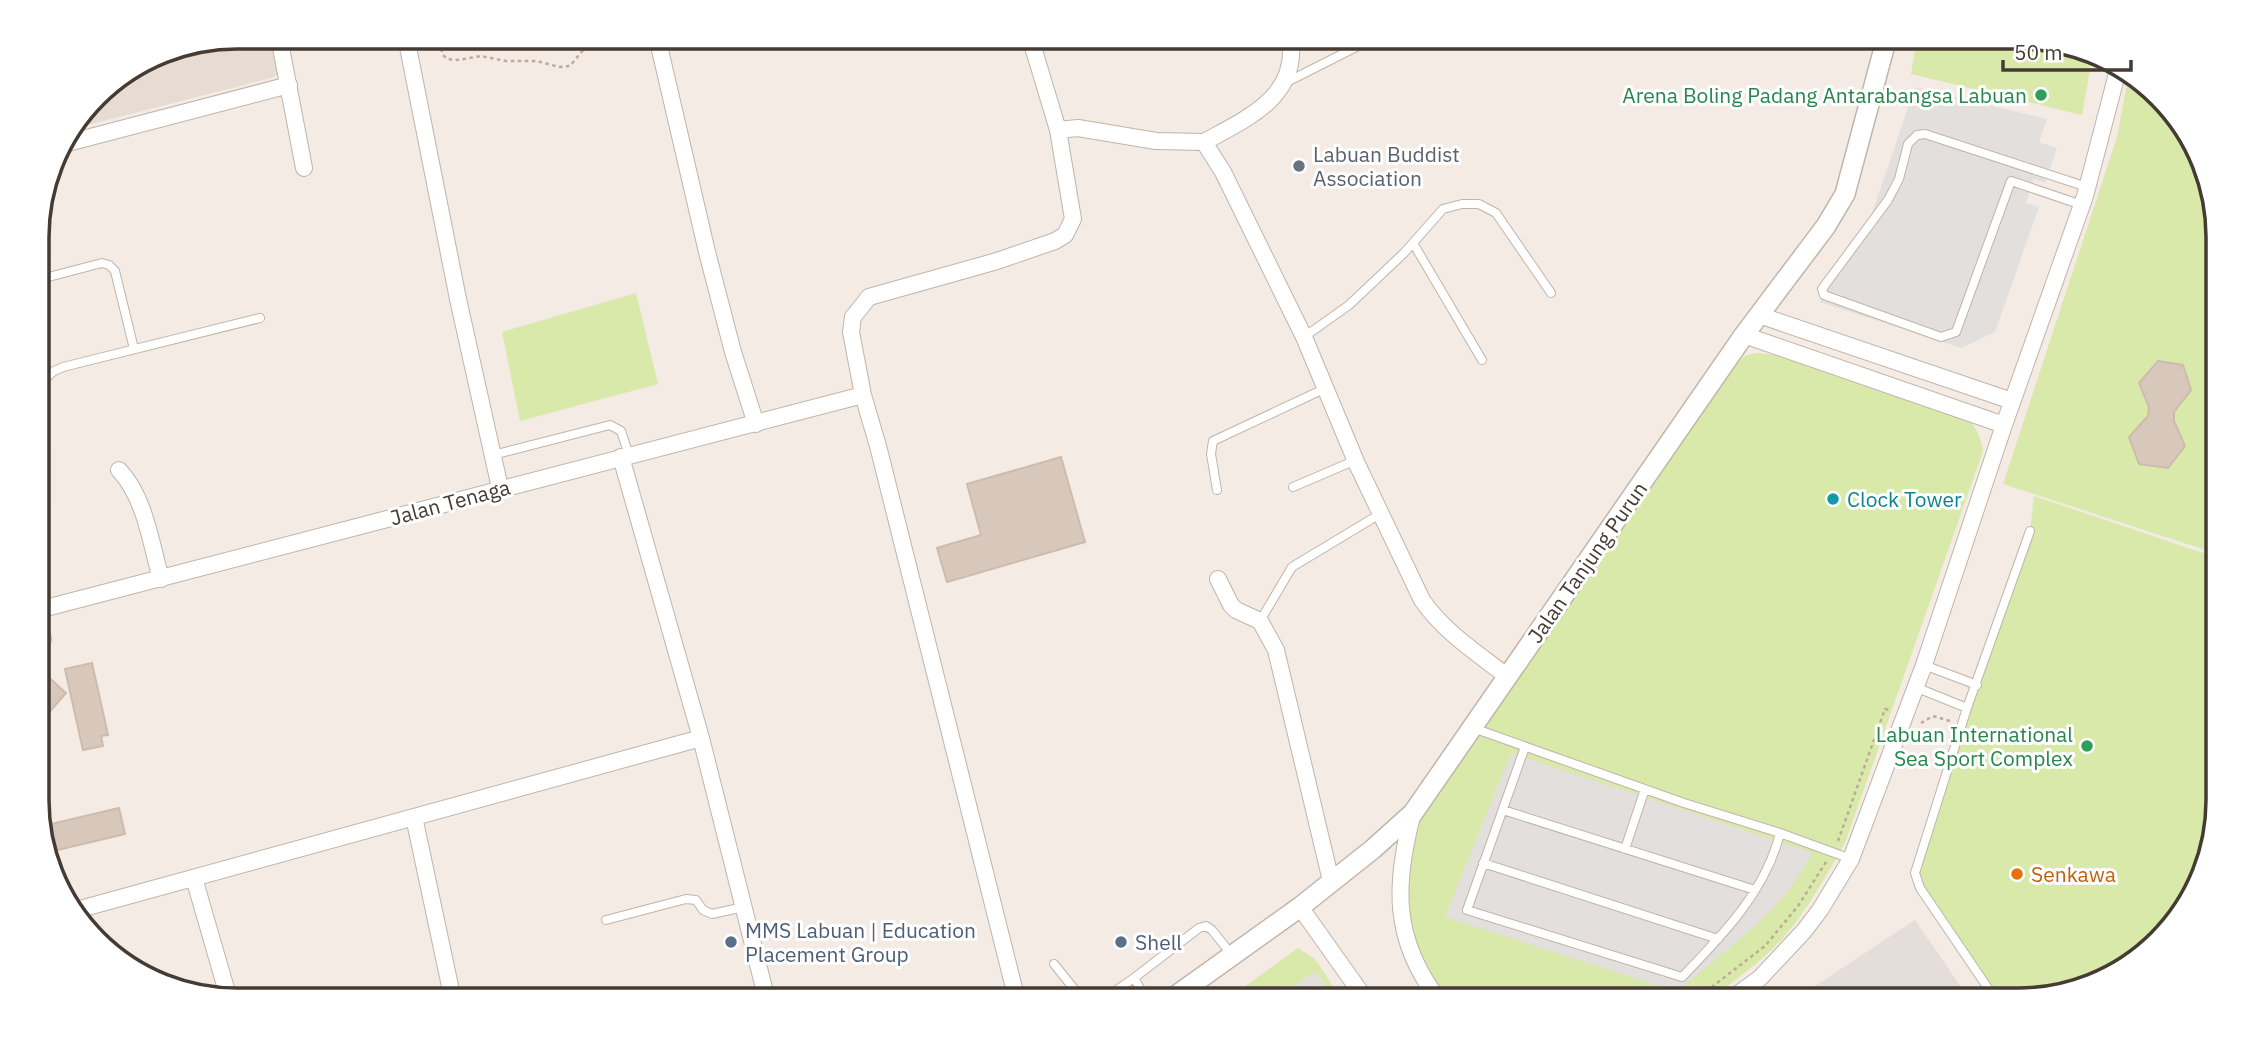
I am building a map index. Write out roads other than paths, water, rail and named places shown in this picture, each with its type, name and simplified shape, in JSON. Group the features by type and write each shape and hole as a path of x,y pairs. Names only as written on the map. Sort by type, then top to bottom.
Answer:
{"street":[{"path":"282,49 304,168"},
{"path":"408,49 458,299 500,488"},
{"path":"660,49 707,252 733,352 756,424"},
{"path":"1014,988 863,395 851,332 853,317 869,297 997,261 1065,235 1073,219 1058,130 1034,49"},
{"path":"1058,130 1078,128 1156,141 1204,142 1252,116 1274,96 1284,83 1290,67 1292,49"},
{"name":"Jalan Tanjung Purun","path":"1187,988 1300,908 1413,813 1744,335 1826,226 1844,194 1884,49"},
{"path":"1746,988 1760,978 1804,931 1851,859 1924,665 2012,401 2082,205 2116,77"},
{"path":"75,141 289,85"},
{"path":"1204,142 1223,172 1304,337 1380,514 1422,600 1447,629 1508,677"},
{"path":"1759,315 2012,401"},
{"path":"1744,335 2004,425"},
{"name":"Jalan Tenaga","path":"49,607 863,395"},
{"path":"625,456 701,738 764,988"},
{"path":"119,470 128,479 135,493 161,579"},
{"path":"1218,579 1231,605 1260,621 1276,650 1331,881"},
{"path":"84,908 701,738"},
{"path":"1413,813 1404,847 1399,888 1404,936 1430,988"},
{"path":"414,817 450,988"},
{"path":"194,878 226,988"},
{"path":"1300,908 1357,988"}],"lane":[{"path":"1284,83 1352,49"},
{"path":"2018,165 1956,332 1941,337 1824,295 1822,289 1888,200 1899,180 1908,144 1917,135 1925,134 2087,187"},
{"path":"2011,181 2082,205"},
{"path":"1304,337 1349,305 1413,243 1443,209 1462,204 1479,204 1496,213 1551,293"},
{"path":"1413,243 1482,360"},
{"path":"49,277 102,263 109,265 115,271 134,349"},
{"path":"49,375 63,367 260,318"},
{"path":"1217,490 1211,454 1213,441 1326,387"},
{"path":"493,455 610,425 621,431 625,456"},
{"path":"1293,487 1356,460"},
{"path":"1260,621 1292,567 1380,514"},
{"path":"1988,988 1920,888 1915,873 1967,708 2030,531"},
{"path":"1924,665 1977,685"},
{"path":"1915,687 1967,708"},
{"path":"1471,727 1851,859"},
{"path":"1525,747 1467,910 1682,977 1718,939 1755,890 1774,856 1780,833"},
{"path":"1625,849 1645,789"},
{"path":"1503,810 1755,890"},
{"path":"1483,863 1718,939"},
{"path":"606,920 687,899 696,900 703,909 712,914 744,907"},
{"path":"1119,988 1206,926 1232,955"},
{"path":"1054,964 1073,988"},
{"path":"1133,978 1139,988"}],"place":[{"name":"Arena Boling Padang Antarabangsa Labuan","path":"2041,95"},
{"name":"Labuan Buddist Association","path":"1299,166"},
{"name":"Clock Tower","path":"1833,499"},
{"name":"Labuan International Sea Sport Complex","path":"2087,746"},
{"name":"Senkawa","path":"2017,874"},
{"name":"MMS Labuan | Education Placement Group","path":"731,942"},
{"name":"Shell","path":"1121,942"}]}
